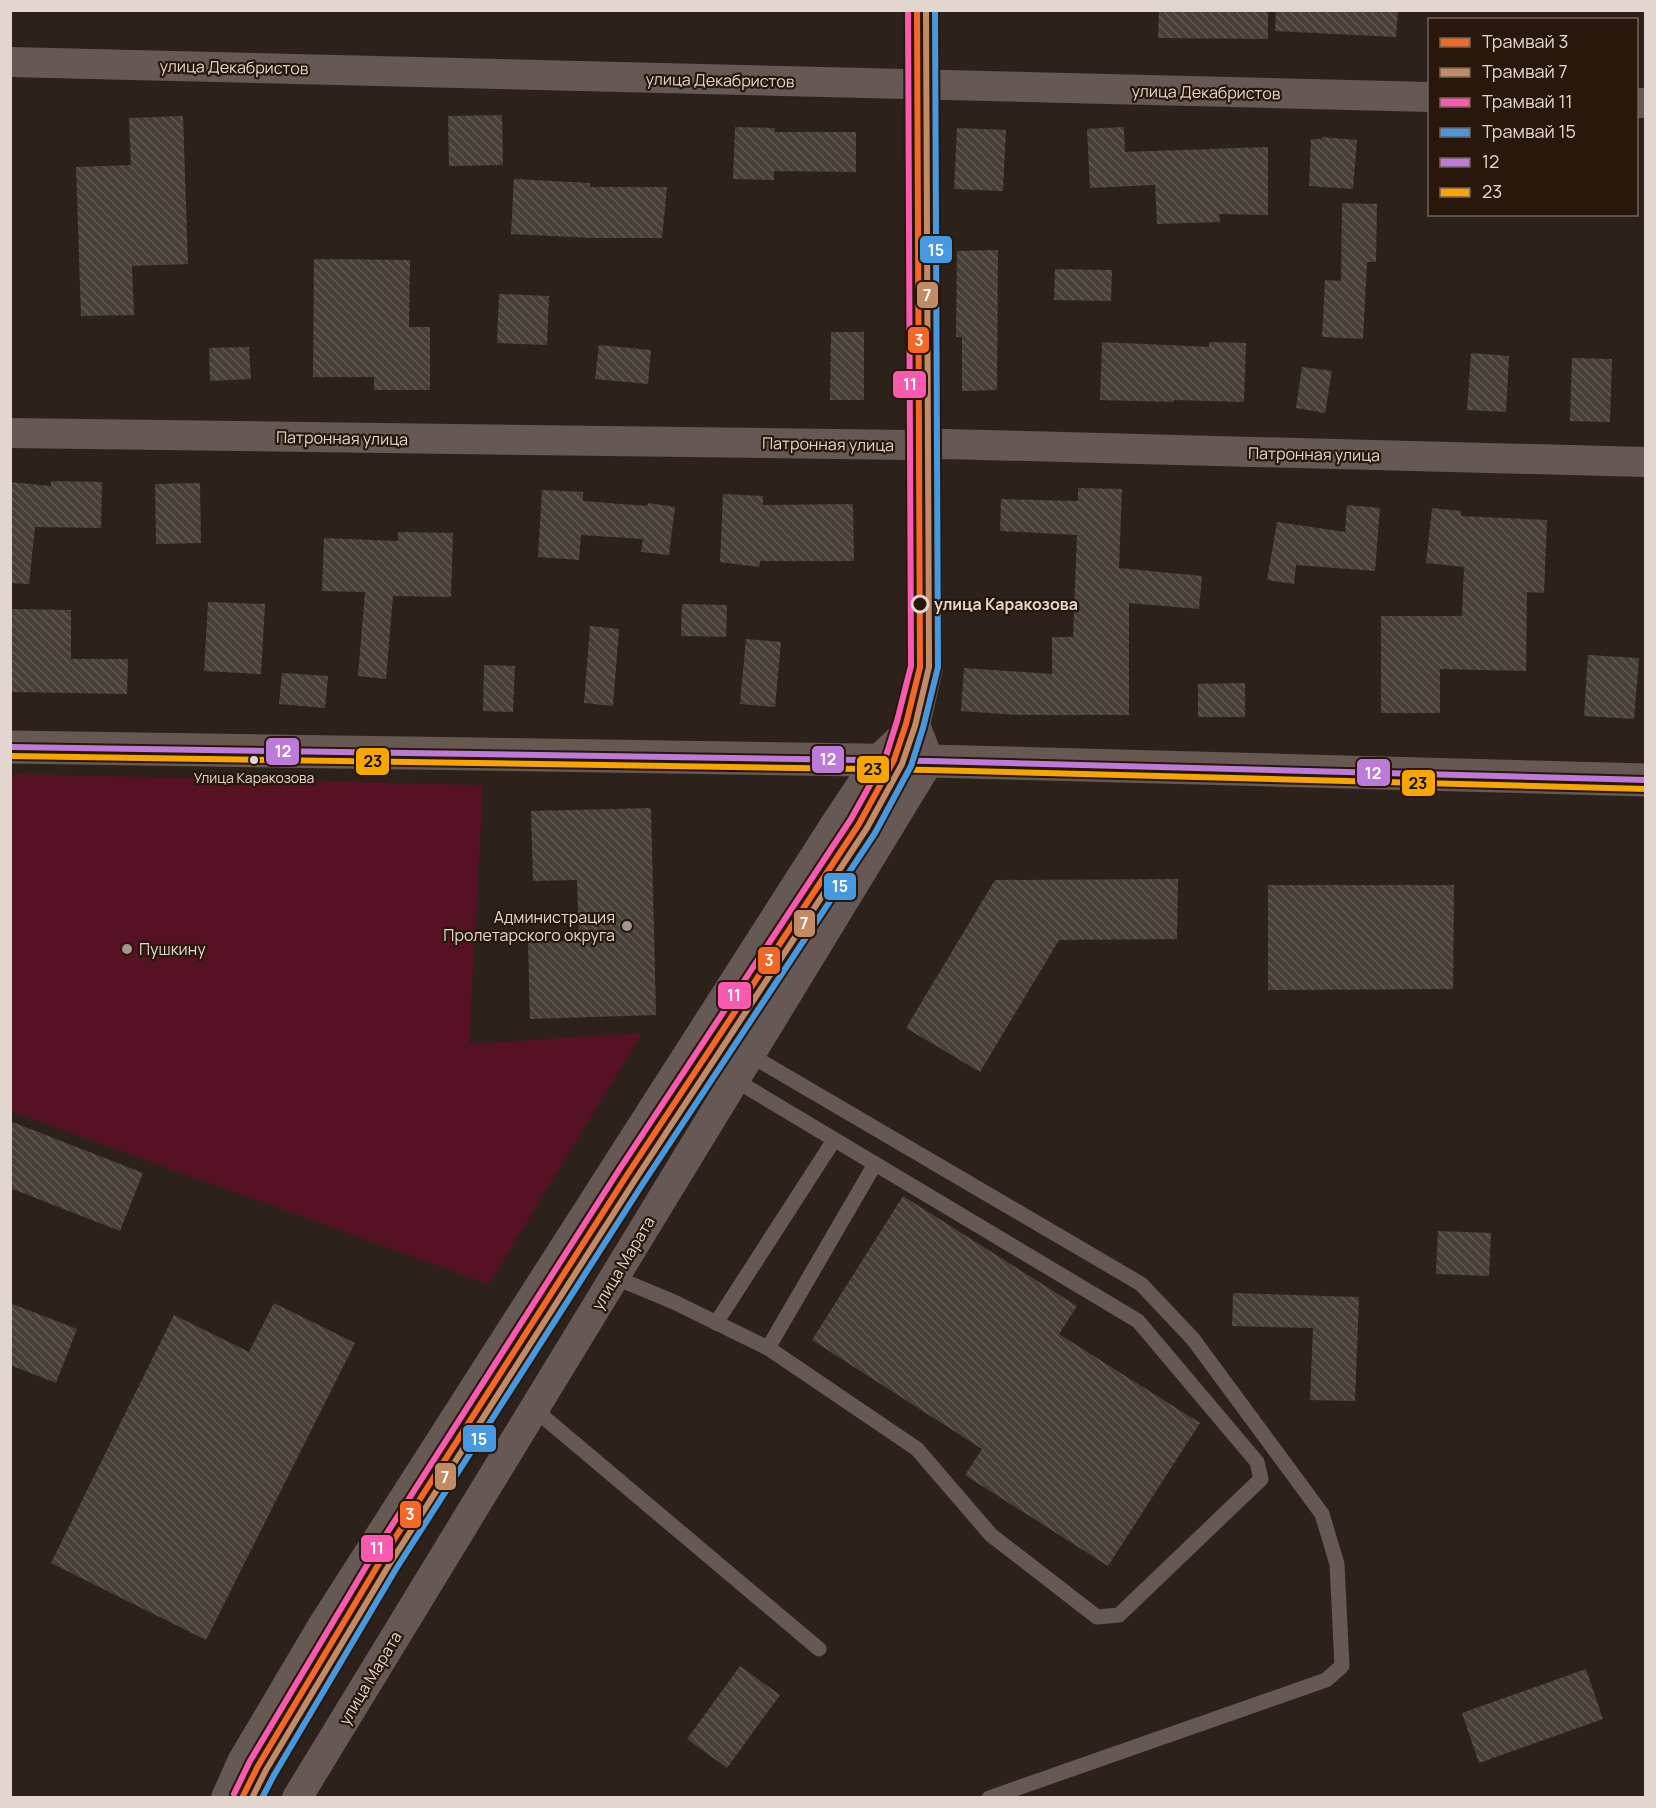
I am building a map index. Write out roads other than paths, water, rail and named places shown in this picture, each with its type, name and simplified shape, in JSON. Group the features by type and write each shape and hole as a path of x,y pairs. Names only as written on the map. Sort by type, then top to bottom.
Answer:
{"main road":[{"path":"10,747 929,761 1646,780"}],"street":[{"path":"923,10 927,668 915,725 929,761"},
{"name":"улица Декабристов","path":"10,62 1428,98"},
{"name":"Патронная улица","path":"10,433 926,444 1646,462"},
{"path":"226,1797 242,1762 323,1625 878,760 915,725"},
{"name":"улица Марата","path":"297,1797 929,761"}],"lane":[{"path":"750,1055 1141,1284 1193,1339 1322,1514 1337,1564 1342,1666 1326,1680 989,1797"},
{"path":"615,1277 674,1302 768,1348 917,1449 991,1535 1097,1617 1119,1615 1261,1479 1257,1462 1138,1321 735,1080"},
{"path":"716,1323 834,1140"},
{"path":"768,1348 875,1164"},
{"path":"534,1409 819,1649"}],"tram line":[{"name":"11","path":"234,1794 250,1761 373,1555 619,1170 851,819 886,756 911,666 908,10"},
{"name":"3","path":"242,1798 258,1766 381,1560 627,1175 859,824 894,760 906,724 920,667 917,10"},
{"name":"7","path":"252,1798 266,1770 389,1565 635,1180 867,828 902,764 915,726 929,667 926,10"},
{"name":"15","path":"262,1798 396,1569 642,1185 875,833 911,766 938,667 935,10"}],"place":[{"name":"улица Каракозова","path":"920,604"},
{"name":"Улица Каракозова","path":"254,760"},
{"name":"Администрация Пролетарского округа","path":"627,926"},
{"name":"Пушкину","path":"127,949"}]}
